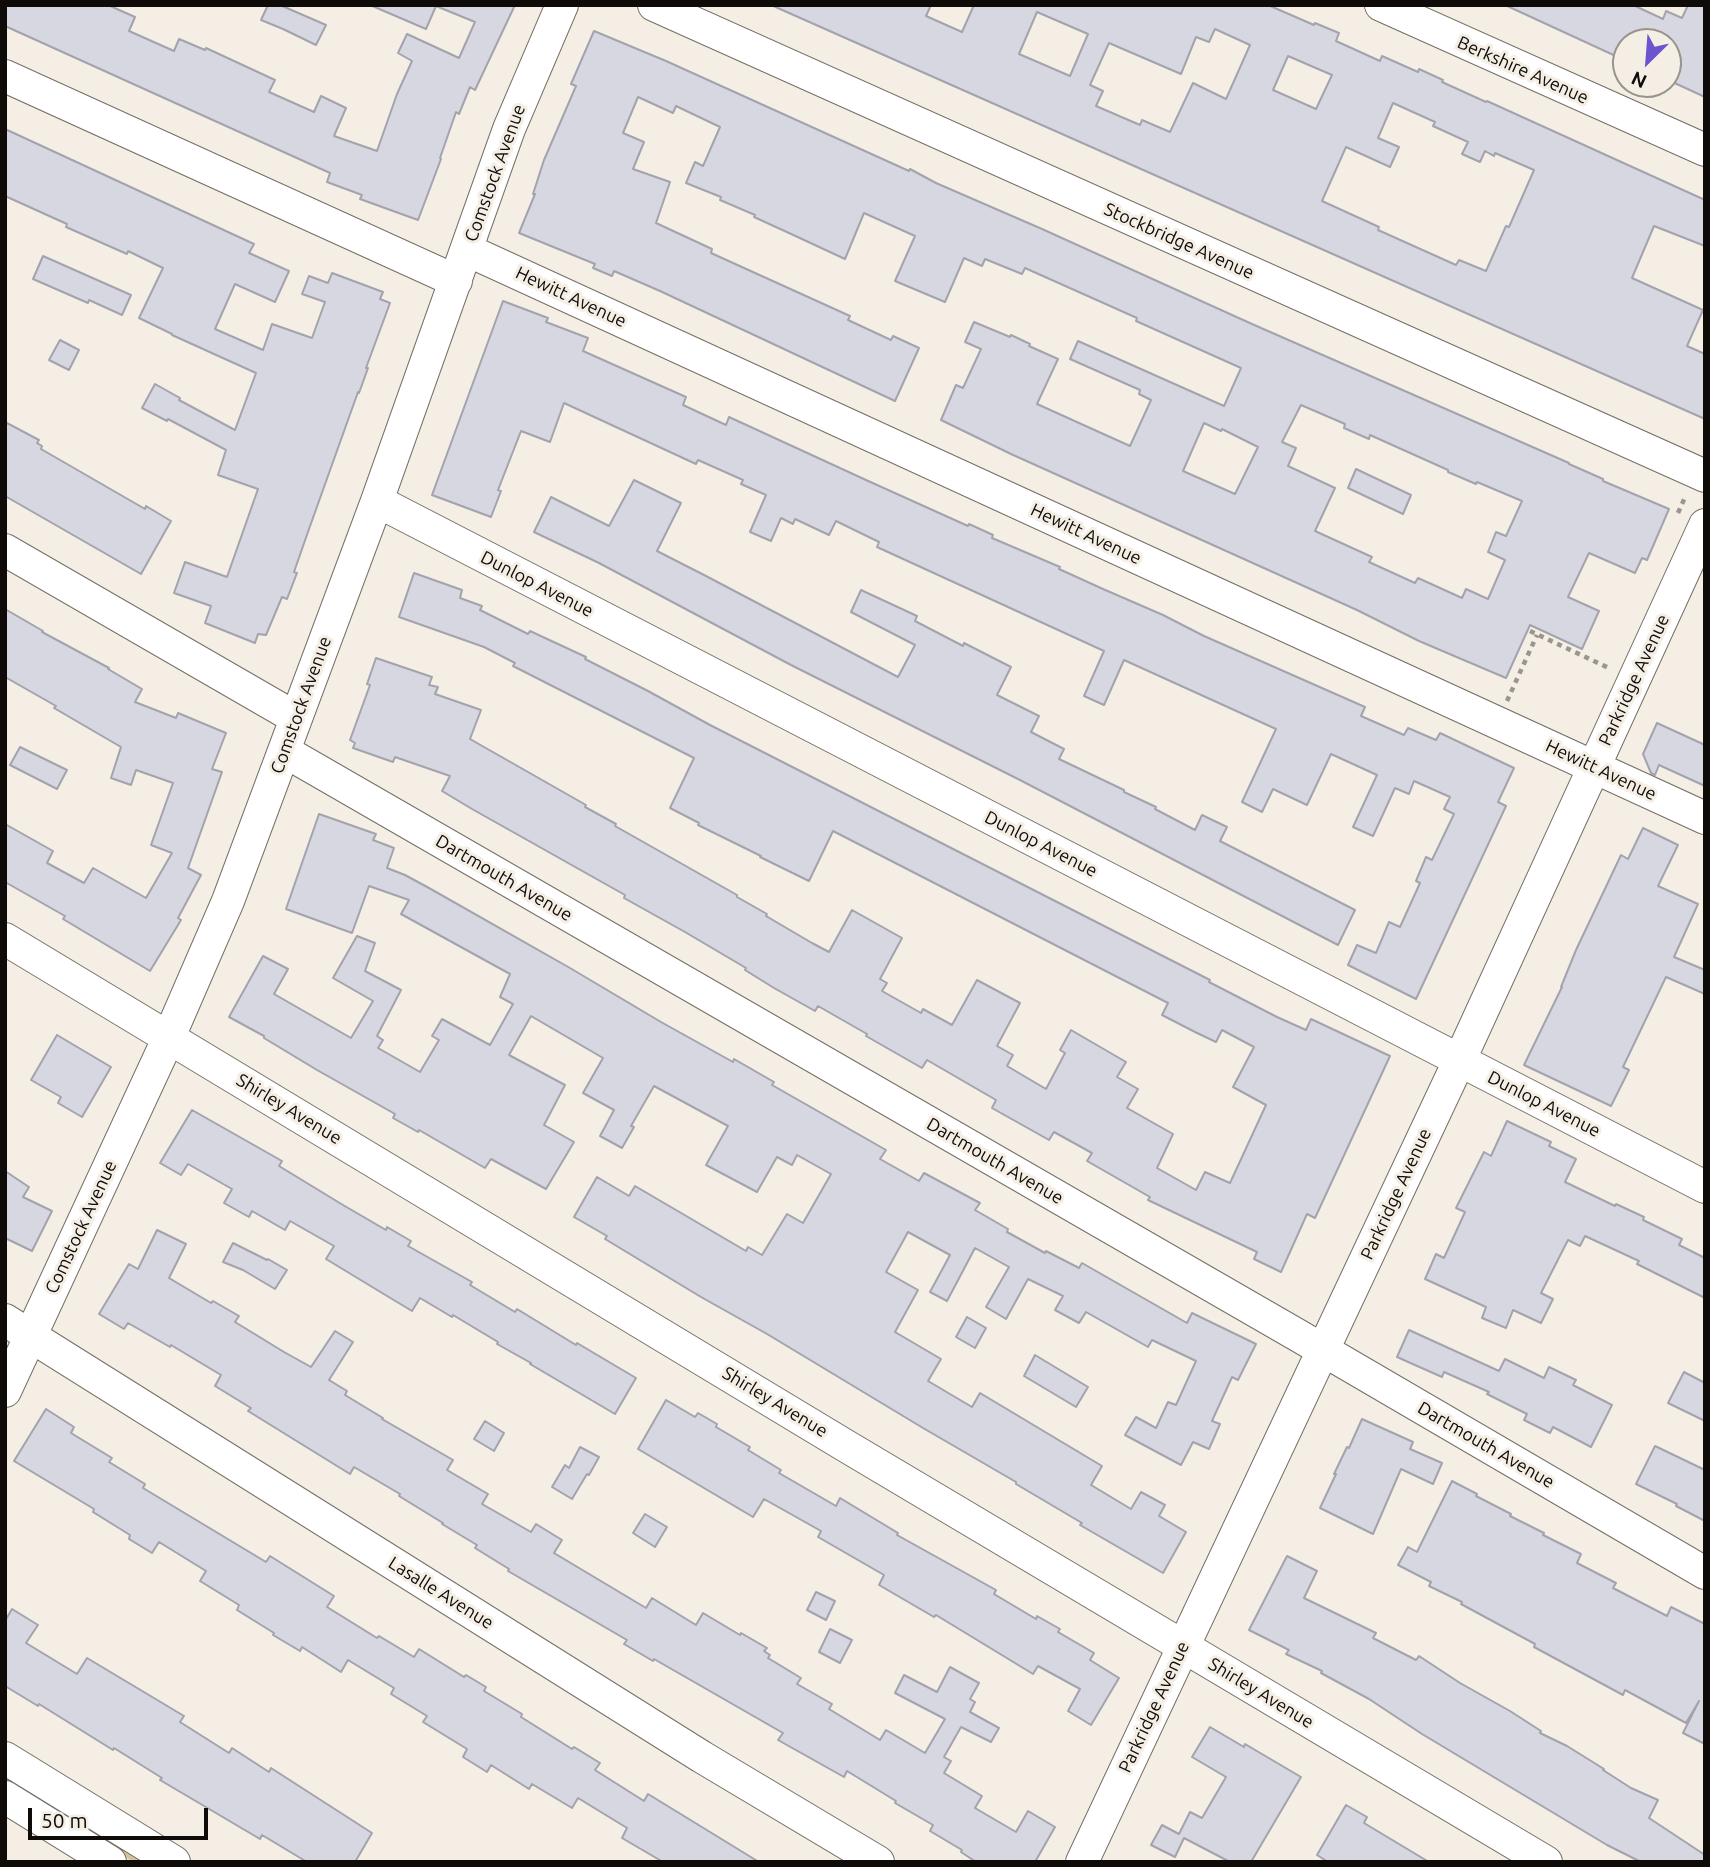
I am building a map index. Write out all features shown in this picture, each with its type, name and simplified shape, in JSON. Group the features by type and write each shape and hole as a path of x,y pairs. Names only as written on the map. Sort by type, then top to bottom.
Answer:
{"street":[{"name":"Comstock Avenue","path":"5,1391 18,1328 169,1037 228,901 377,501 509,129 562,5"},
{"name":"Stockbridge Avenue","path":"654,5 1705,476"},
{"name":"Berkshire Avenue","path":"1381,5 1705,150"},
{"path":"5,75 456,281"},
{"name":"Hewitt Avenue","path":"467,250 1705,818"},
{"name":"Dunlop Avenue","path":"377,501 1705,1187"},
{"name":"Parkridge Avenue","path":"1082,1862 1459,1061 1705,525"},
{"path":"5,550 296,718"},
{"name":"Dartmouth Avenue","path":"284,751 1705,1573"},
{"name":"Shirley Avenue","path":"5,939 835,1439 1546,1862"},
{"name":"Lasalle Avenue","path":"18,1328 702,1757 878,1862"},
{"path":"5,1758 174,1862"},
{"path":"5,1797 110,1862"}],"path":[{"path":"1530,631 1618,672"},
{"path":"1506,704 1537,635"}],"shaded area":[{"path":"5,1771 153,1862 133,1862 5,1783"}],"building":[{"path":"5,5 108,5 135,17 129,31 174,51 179,39 205,50 206,48 275,80 269,92 314,112 321,96 346,108 334,136 377,151 412,61 398,53 407,34 459,58 475,22 436,6 426,29 370,5 515,5 475,90 470,87 459,114 456,112 418,220 360,199 362,195 327,182 330,173 5,26"},
{"path":"268,5 280,5 326,25 316,45 261,20"},
{"path":"771,5 931,5 926,16 962,32 974,5 1268,5 1339,33 1336,41 1380,61 1382,56 1418,72 1419,69 1443,80 1442,82 1705,200 1705,246 1654,226 1632,278 1703,310 1687,346 1705,354 1705,419","holes":["1037,12 1088,34 1070,76 1019,54","1215,29 1250,45 1226,99 1193,83 1170,132 1142,120 1140,125 1096,106 1103,91 1090,85 1109,43 1181,74 1196,37 1209,42","1288,56 1332,75 1316,109 1273,90","1393,103 1435,122 1433,126 1468,142 1462,154 1480,162 1485,151 1494,156 1495,153 1534,170 1486,271 1459,260 1456,265 1322,201 1346,147 1390,167 1399,147 1378,138"]},
{"path":"1505,5 1633,5 1663,19 1666,11 1682,18 1688,5 1705,5 1705,97 1682,86 1682,28 1612,28 1612,54"},
{"path":"594,31 909,171 910,169 936,183 1669,509 1647,560 1642,558 1635,573 1589,553 1568,597 1599,611 1582,649 1530,625 1506,678 1419,641 1357,610 941,420 956,385 963,388 981,349 965,342 974,322 1010,337 1011,335 1058,359 1037,404 1130,446 1151,400 1139,394 1140,390 1070,359 1078,341 1224,406 1241,368 1025,268 1022,274 985,259 982,266 964,258 945,302 895,281 915,236 864,213 845,259 754,217 755,215 720,200 721,197 686,183 695,162 703,166 720,127 676,106 673,113 638,97 623,133 644,142 633,169 670,182 656,223 712,249 711,253 850,316 848,320 891,340 893,336 919,348 895,401 660,291 614,271 612,276 593,268 595,264 519,233 535,194 544,160 576,86 571,84","holes":["1301,405 1345,424 1344,428 1369,439 1370,435 1448,472 1522,501 1506,536 1496,532 1488,552 1505,560 1488,599 1466,589 1462,598 1418,578 1415,583 1369,562 1372,557 1315,531 1335,488 1288,466 1296,448 1282,442","1204,423 1258,447 1235,494 1183,471"]},
{"path":"5,129 254,244 249,253 289,271 275,302 235,284 215,329 263,350 272,324 312,338 325,302 302,294 309,276 328,283 332,273 383,292 380,299 390,303 294,572 297,573 287,599 282,597 266,635 258,634 255,643 205,623 211,606 174,593 185,562 227,577 258,489 218,475 226,450 142,408 155,384 235,430 256,373 139,318 163,268 66,227 67,224 5,196"},
{"path":"43,256 131,295 122,315 33,279"},
{"path":"503,301 548,318 546,322 588,338 583,351 686,397 683,405 726,425 729,417 968,526 969,524 993,535 992,538 1060,567 1059,569 1365,707 1361,716 1404,735 1408,728 1436,740 1440,733 1514,768 1498,802 1506,806 1416,999 1348,965 1357,945 1376,953 1389,922 1400,927 1420,883 1416,881 1426,857 1432,860 1454,814 1444,809 1450,797 1414,781 1409,794 1395,788 1373,836 1353,827 1377,775 1331,754 1307,805 1273,789 1262,812 1242,802 1276,729 1124,660 1104,705 1084,696 1104,651 877,547 879,542 836,521 829,535 795,519 793,524 781,518 771,541 750,532 766,495 741,484 743,480 698,460 696,464 564,403 550,442 521,431 498,490 501,491 491,517 432,495"},
{"path":"60,340 79,350 69,370 49,360"},
{"path":"5,422 39,440 37,443 42,446 41,449 171,521 141,574 5,496"},
{"path":"1356,469 1411,495 1403,514 1348,488"},
{"path":"634,480 681,503 657,551 898,677 915,645 851,612 861,590 917,616 915,621 963,646 964,643 1011,667 997,695 1039,716 1031,732 1064,749 1059,759 1124,790 1195,830 1202,815 1227,827 1220,841 1355,910 1338,945 791,665 599,563 534,532 551,497 609,526"},
{"path":"414,573 462,590 460,598 482,606 480,610 528,634 530,631 586,657 585,659 710,725 1210,980 1209,982 1277,1017 1306,1030 1311,1019 1390,1056 1315,1218 1307,1214 1281,1272 1254,1259 1257,1252 1148,1200 1150,1197 1087,1161 1092,1153 1054,1132 1049,1140 992,1108 996,1100 927,1060 922,1068 818,1006 815,1011 624,898 625,895 472,809 442,791 450,776 395,757 393,762 353,748 355,743 350,740 370,685 367,684 376,658 432,677 429,685 438,687 435,694 481,710 470,739 737,895 812,943 829,952 852,910 902,938 880,979 887,983 882,991 921,1013 923,1009 952,1025 977,980 1020,1003 997,1046 1013,1055 1007,1066 1046,1089 1065,1053 1060,1050 1071,1030 1126,1062 1117,1077 1138,1089 1127,1108 1173,1134 1157,1168 1196,1190 1205,1172 1230,1183 1266,1105 1233,1087 1254,1047 1222,1030 1216,1042 1195,1032 1162,1015 1168,1003 833,831 809,881 670,808 694,758 513,666 515,663 484,647 399,617"},
{"path":"5,609 142,689 135,702 176,718 178,713 226,733 212,769 222,772 188,868 201,875 178,918 181,920 150,971 63,919 65,916 5,882 5,824 53,851 47,863 84,883 93,868 146,898 172,853 151,845 173,783 136,770 131,785 111,778 121,747 5,677"},
{"path":"1657,723 1705,745 1705,786 1659,765 1655,775 1651,773 1643,754"},
{"path":"20,747 67,770 57,789 10,765"},
{"path":"319,814 376,834 373,840 394,848 387,868 429,888 661,1022 774,1082 772,1085 886,1150 880,1159 919,1181 924,1173 980,1203 975,1210 1008,1229 1007,1232 1079,1268 1082,1263 1187,1323 1192,1313 1256,1344 1238,1380 1232,1377 1212,1421 1220,1424 1209,1449 1193,1442 1181,1465 1125,1435 1136,1417 1156,1428 1168,1402 1176,1405 1196,1361 1152,1340 1148,1347 1086,1312 1079,1323 1055,1310 1063,1296 1028,1279 1006,1319 986,1307 1009,1267 975,1248 947,1301 930,1292 950,1255 908,1232 886,1272 918,1290 895,1332 941,1359 928,1381 972,1407 980,1393 1102,1466 1091,1485 1131,1509 1141,1492 1165,1505 1159,1516 1186,1532 1163,1573 1080,1525 1082,1523 1016,1482 605,1239 607,1236 574,1217 597,1177 629,1196 635,1186 746,1251 748,1247 762,1255 787,1214 803,1223 831,1174 797,1155 792,1165 777,1157 757,1192 706,1165 728,1126 654,1086 622,1148 600,1136 614,1110 583,1093 603,1058 531,1016 509,1055 565,1085 544,1125 574,1142 546,1189 491,1159 485,1168 419,1130 418,1132 393,1118 395,1114 229,1017 263,956 288,969 274,994 351,1038 373,1001 333,978 357,936 375,943 365,971 401,990 377,1036 383,1040 378,1048 420,1072 439,1040 432,1036 442,1019 490,1045 513,1004 500,997 510,974 401,914 409,900 369,886 352,933 286,909"},
{"path":"1643,828 1678,845 1658,886 1698,904 1674,957 1705,970 1705,994 1666,977 1623,1067 1629,1070 1611,1106 1524,1065 1621,855 1628,859"},
{"path":"57,1035 111,1067 82,1117 58,1103 61,1097 31,1080"},
{"path":"192,1110 282,1161 279,1166 343,1205 411,1241 408,1246 472,1282 470,1285 636,1378 615,1414 453,1315 452,1317 420,1298 412,1311 326,1259 334,1246 290,1221 285,1230 252,1211 249,1217 224,1203 232,1189 188,1164 181,1175 160,1163"},
{"path":"1507,1121 1551,1142 1549,1146 1576,1159 1565,1182 1644,1217 1643,1220 1682,1239 1679,1245 1705,1258 1705,1298 1637,1264 1639,1261 1585,1236 1580,1246 1568,1240 1541,1293 1553,1299 1541,1323 1513,1310 1506,1328 1482,1318 1486,1307 1425,1279 1436,1254 1444,1258 1465,1212 1456,1208 1484,1152 1491,1156"},
{"path":"5,1171 29,1187 23,1197 52,1211 32,1251 5,1238"},
{"path":"157,1230 186,1244 169,1278 239,1316 235,1322 284,1352 311,1367 335,1331 353,1342 329,1380 347,1391 345,1395 382,1419 453,1460 447,1470 488,1494 482,1504 531,1532 536,1524 562,1540 554,1553 646,1608 652,1598 696,1625 703,1613 767,1648 764,1651 770,1655 768,1658 801,1678 797,1684 832,1704 829,1709 880,1740 886,1730 925,1753 945,1719 895,1693 904,1675 937,1692 950,1667 979,1683 970,1699 975,1702 970,1712 999,1728 991,1742 961,1727 944,1757 951,1761 944,1773 982,1796 975,1808 1016,1832 1028,1811 1055,1827 1035,1862 976,1862 961,1852 962,1850 930,1831 933,1825 895,1803 896,1801 847,1771 844,1777 778,1740 783,1733 624,1644 627,1640 508,1571 509,1569 475,1548 477,1545 399,1496 400,1494 354,1467 350,1474 248,1411 251,1408 215,1386 221,1375 128,1323 124,1329 99,1314 129,1264 138,1269"},
{"path":"233,1243 287,1270 275,1289 243,1270 223,1262"},
{"path":"967,1317 986,1328 975,1348 956,1337"},
{"path":"1409,1330 1499,1371 1505,1359 1544,1378 1549,1367 1576,1380 1573,1385 1612,1405 1591,1447 1553,1427 1550,1433 1524,1420 1527,1414 1487,1394 1489,1392 1444,1372 1442,1377 1397,1357"},
{"path":"1035,1355 1088,1387 1076,1407 1024,1376"},
{"path":"1684,1372 1705,1383 1705,1421 1668,1403"},
{"path":"666,1400 695,1417 698,1413 717,1424 716,1427 750,1447 748,1450 781,1470 779,1473 836,1506 840,1498 898,1533 897,1535 996,1590 994,1594 1036,1619 1037,1616 1060,1629 1058,1632 1094,1653 1090,1660 1119,1678 1091,1725 1068,1711 1080,1689 1038,1666 1033,1674 936,1615 934,1617 879,1585 884,1575 818,1537 821,1531 764,1499 753,1517 638,1449"},
{"path":"46,1409 74,1427 71,1433 112,1458 109,1462 145,1484 143,1488 266,1562 270,1556 334,1596 327,1607 414,1657 419,1649 464,1677 466,1675 486,1687 484,1691 522,1714 521,1717 600,1763 595,1770 644,1801 648,1794 759,1862 663,1862 622,1838 627,1828 578,1798 572,1808 532,1784 529,1789 491,1765 487,1772 463,1757 467,1749 423,1722 427,1716 391,1694 394,1688 348,1660 341,1672 302,1647 300,1651 273,1635 274,1633 237,1610 239,1605 200,1581 206,1571 159,1542 152,1553 129,1539 130,1535 93,1512 94,1509 14,1461"},
{"path":"1362,1419 1413,1442 1410,1449 1442,1463 1433,1484 1401,1469 1373,1534 1320,1508"},
{"path":"485,1421 504,1433 494,1451 474,1439"},
{"path":"1655,1446 1705,1470 1705,1521 1636,1484"},
{"path":"580,1447 599,1457 572,1499 552,1487 565,1465 569,1468"},
{"path":"1452,1481 1544,1533 1543,1535 1581,1554 1577,1563 1616,1583 1613,1588 1667,1616 1671,1607 1705,1624 1705,1744 1683,1733 1699,1701 1686,1723 1625,1690 1623,1695 1534,1647 1535,1644 1429,1586 1431,1582 1398,1565 1408,1547 1417,1552"},
{"path":"645,1514 667,1527 655,1547 633,1533"},
{"path":"1287,1556 1317,1571 1304,1598 1376,1633 1373,1638 1416,1660 1419,1656 1631,1788 1658,1800 1649,1818 1705,1855 1705,1862 1641,1862 1607,1845 1422,1734 1369,1699 1321,1673 1322,1671 1286,1654 1289,1650 1249,1630"},
{"path":"816,1592 835,1601 826,1620 807,1610"},
{"path":"12,1609 38,1625 26,1643 77,1674 87,1658 184,1716 180,1722 229,1753 232,1748 269,1772 271,1768 372,1833 355,1862 307,1862 262,1835 260,1839 160,1780 162,1778 114,1748 113,1750 5,1686 5,1621"},
{"path":"830,1629 852,1640 840,1663 819,1652"},
{"path":"1210,1727 1301,1777 1251,1862 1230,1862 1184,1838 1175,1857 1151,1845 1162,1825 1179,1834 1190,1812 1202,1818 1226,1777 1192,1757"},
{"path":"1346,1805 1367,1817 1364,1823 1429,1862 1328,1862 1317,1855"}]}
